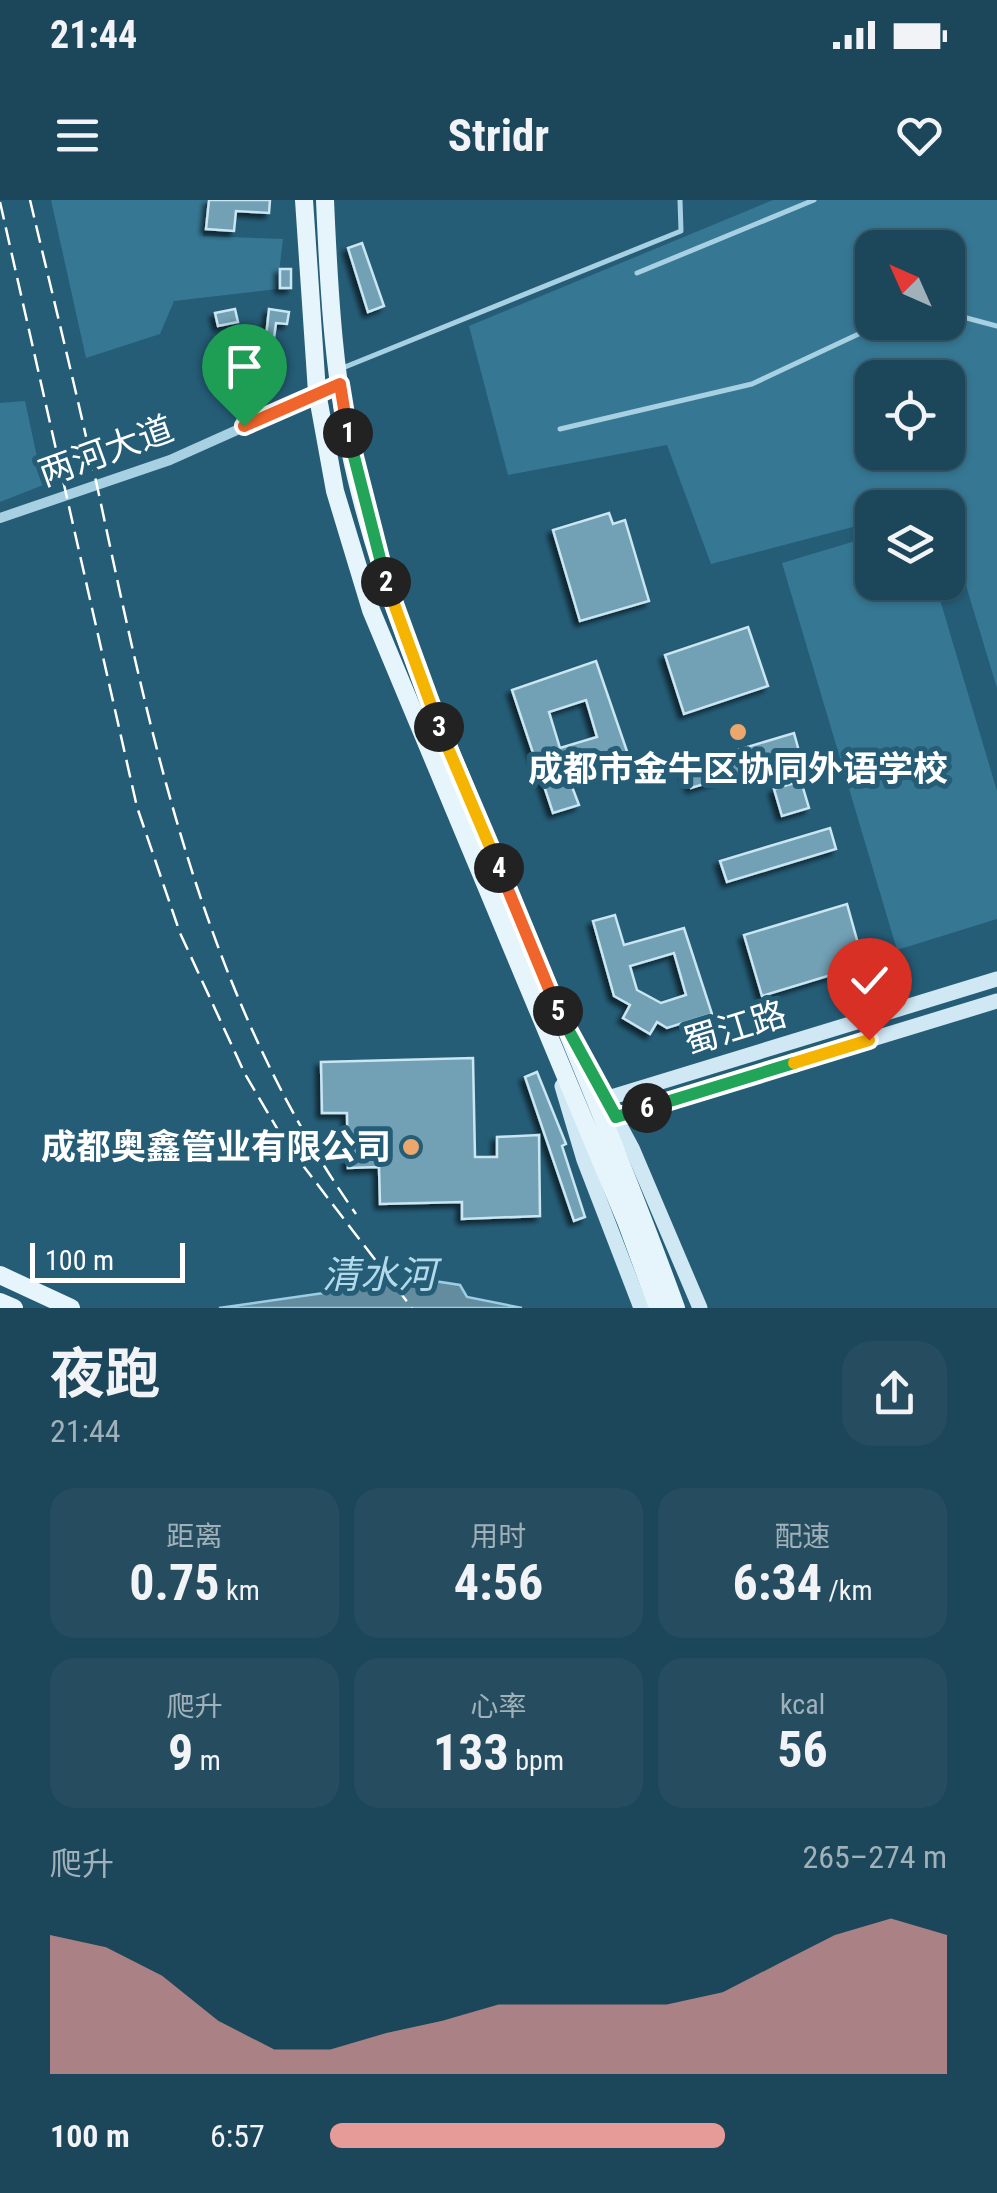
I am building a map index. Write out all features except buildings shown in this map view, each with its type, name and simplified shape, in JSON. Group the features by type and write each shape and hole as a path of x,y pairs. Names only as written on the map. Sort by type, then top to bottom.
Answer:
{"main road":[{"path":"304,200 316,392 336,492 371,610 547,1034 656,1277 676,1308"},
{"path":"325,200 338,377 364,512 404,637 561,1018 656,1277 658,1308"},
{"path":"0,1275 62,1304"},
{"path":"0,1302 14,1308"}],"street":[{"name":"两河大道","path":"0,518 170,460 316,392 338,377"},
{"name":"蜀江路","path":"605,1098 997,979"},
{"name":"蜀江路","path":"616,1117 997,1001"},
{"path":"561,1018 616,1117 700,1308"},
{"path":"547,1034 584,1160 641,1308"}],"lane":[{"path":"338,377 681,231 680,200"},
{"path":"636,273 814,200"},
{"path":"965,318 997,326"},
{"path":"560,430 752,384 855,336"}],"shaded area":[{"path":"51,200 207,200 203,236 283,239 277,289 174,301 160,334 86,358"},
{"path":"773,200 997,200 997,688 965,582 965,490 855,490 855,526 711,564 667,445 508,475 469,326"},
{"path":"25,401 43,485 0,502 0,403"},
{"path":"855,541 855,600 940,600 997,791 997,919 897,950 782,563"},
{"path":"421,1279 460,1285 467,1297 522,1308 219,1308"}],"railway":[{"path":"30,200 142,690 192,873 261,1049 304,1133 356,1214"},
{"path":"0,202 137,807 180,933 245,1074 285,1142 412,1308"}],"place":[{"name":"成都市金牛区协同外语学校","path":"738,732"},
{"name":"成都奥鑫管业有限公司","path":"411,1147"}],"route":[{"path":"244,426 340,384 364,512 423,690 561,1018 616,1117 869,1040"}],"water label":[{"name":"清水河","path":"379,1275"}]}
